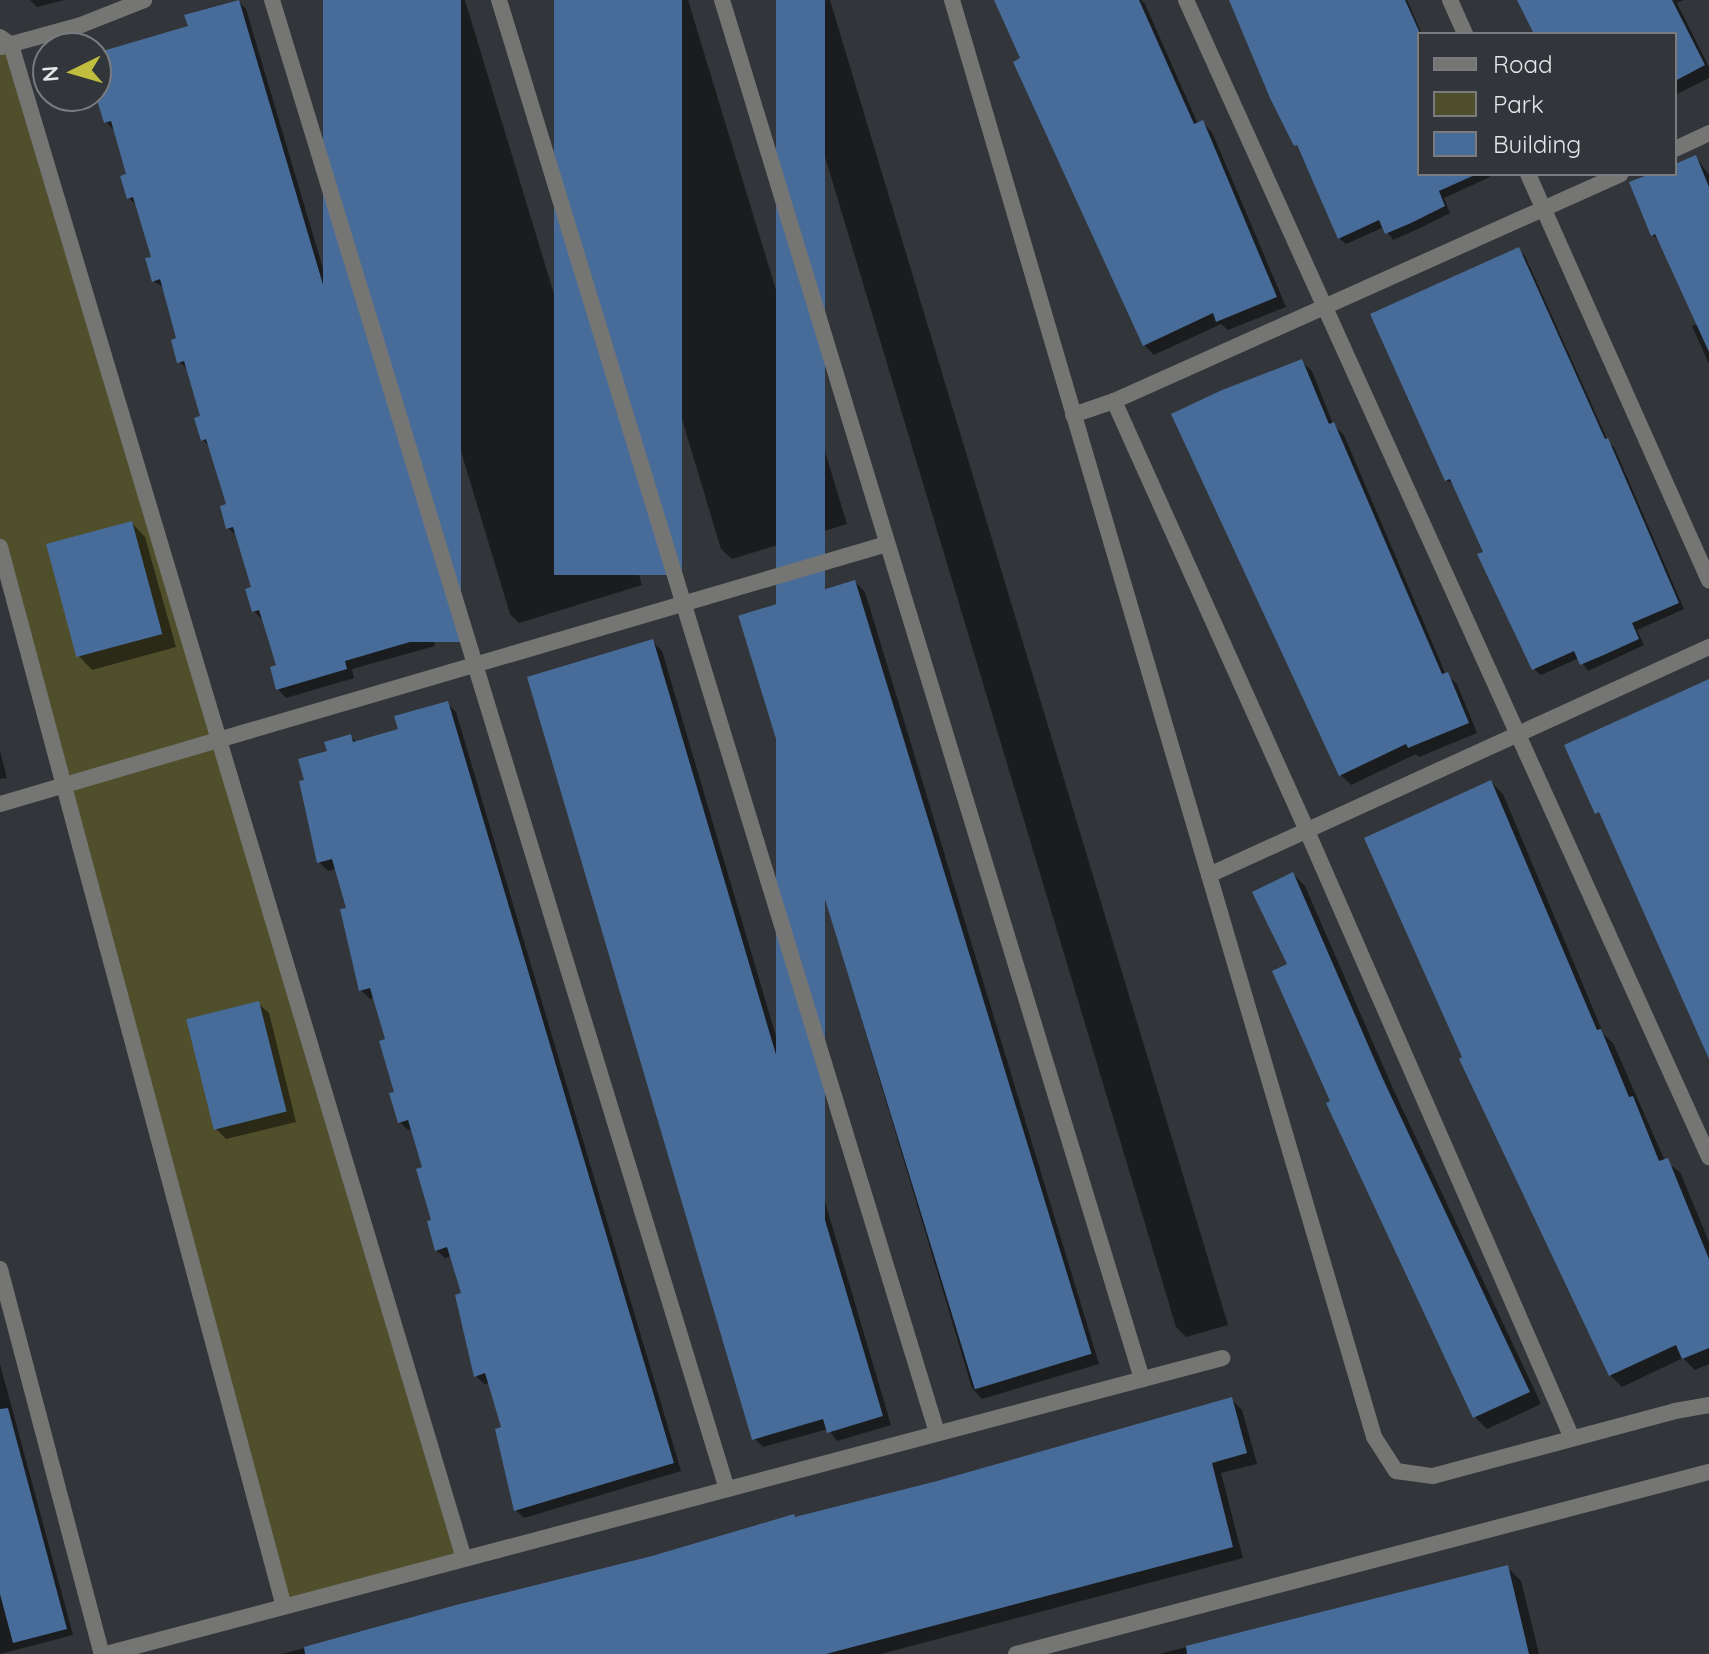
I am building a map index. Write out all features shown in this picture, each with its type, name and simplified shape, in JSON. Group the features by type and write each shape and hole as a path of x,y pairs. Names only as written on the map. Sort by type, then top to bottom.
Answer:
{"street":[{"path":"144,0 81,25 4,43 219,740 464,1559"},
{"path":"272,0 727,1489"},
{"path":"499,0 937,1433"},
{"path":"722,0 1142,1379"},
{"path":"952,0 1374,1437 1396,1471 1433,1476 1709,1405"},
{"path":"1186,0 1709,1157"},
{"path":"1450,0 1464,32"},
{"path":"1677,148 1709,133"},
{"path":"1529,176 1709,580"},
{"path":"1073,415 1114,401 1616,176"},
{"path":"1114,401 1307,831 1572,1438"},
{"path":"0,804 887,544"},
{"path":"0,547 284,1607"},
{"path":"1209,875 1709,647"},
{"path":"0,1269 104,1654 1222,1358"},
{"path":"1016,1654 1709,1472"}],"green space":[{"path":"11,45 464,1559 284,1607 0,547 0,48"}],"building":[{"path":"239,0 427,637 345,661 347,669 276,690 270,667 276,665 259,610 252,612 245,589 251,587 233,527 226,529 220,506 226,504 206,439 201,441 194,418 200,416 184,361 177,363 171,340 176,338 160,279 152,282 145,258 151,257 133,197 127,199 120,176 126,174 111,121 104,123 101,112 112,112 112,48 188,26 184,15"},
{"path":"323,0 461,0 461,642 323,642"},
{"path":"554,0 682,0 682,575 554,575"},
{"path":"776,0 825,0 825,1386 776,1386"},
{"path":"994,0 1139,0 1194,124 1203,120 1277,297 1216,322 1213,313 1143,346 1013,62 1020,58"},
{"path":"1229,0 1405,0 1419,31 1417,176 1473,176 1439,191 1445,206 1411,223 1385,234 1379,220 1338,239 1297,145 1294,146 1270,98"},
{"path":"1517,0 1672,0 1705,65 1677,80 1677,32 1533,32"},
{"path":"1696,155 1709,187 1709,352 1655,234 1651,236 1629,182 1645,176 1677,176 1677,163"},
{"path":"1519,247 1605,439 1608,438 1679,603 1632,623 1639,639 1580,665 1574,651 1532,670 1477,554 1483,552 1450,479 1445,481 1370,314"},
{"path":"1302,359 1329,424 1334,422 1442,674 1448,672 1469,723 1408,748 1406,744 1339,776 1171,414"},
{"path":"132,521 162,634 76,657 46,544"},
{"path":"855,580 1092,1354 975,1389 738,616"},
{"path":"653,639 883,1416 827,1433 823,1419 752,1440 527,677"},
{"path":"1709,679 1709,1059 1599,812 1595,814 1564,745"},
{"path":"448,701 674,1463 514,1511 495,1429 501,1427 485,1373 474,1377 455,1295 461,1293 447,1247 435,1251 427,1221 431,1220 416,1169 422,1167 408,1120 398,1123 389,1093 394,1092 379,1041 385,1039 370,988 359,991 340,909 346,908 332,859 317,863 299,781 304,780 298,759 327,751 324,742 351,734 353,742 398,729 394,716"},
{"path":"1491,780 1597,1030 1601,1029 1629,1097 1633,1096 1659,1161 1668,1158 1709,1259 1709,1348 1682,1359 1676,1345 1609,1376 1459,1059 1462,1057 1364,838"},
{"path":"1293,872 1382,1077 1530,1392 1473,1418 1326,1103 1330,1101 1272,971 1287,964 1252,892"},
{"path":"259,1001 287,1112 214,1130 186,1019"},
{"path":"1232,1397 1247,1453 1212,1463 1233,1547 826,1654 305,1654 304,1647 652,1556 794,1514 795,1517 937,1481"},
{"path":"8,1408 67,1629 13,1643 0,1594 0,1409"},
{"path":"1508,1565 1529,1654 1187,1654 1186,1646"}]}
